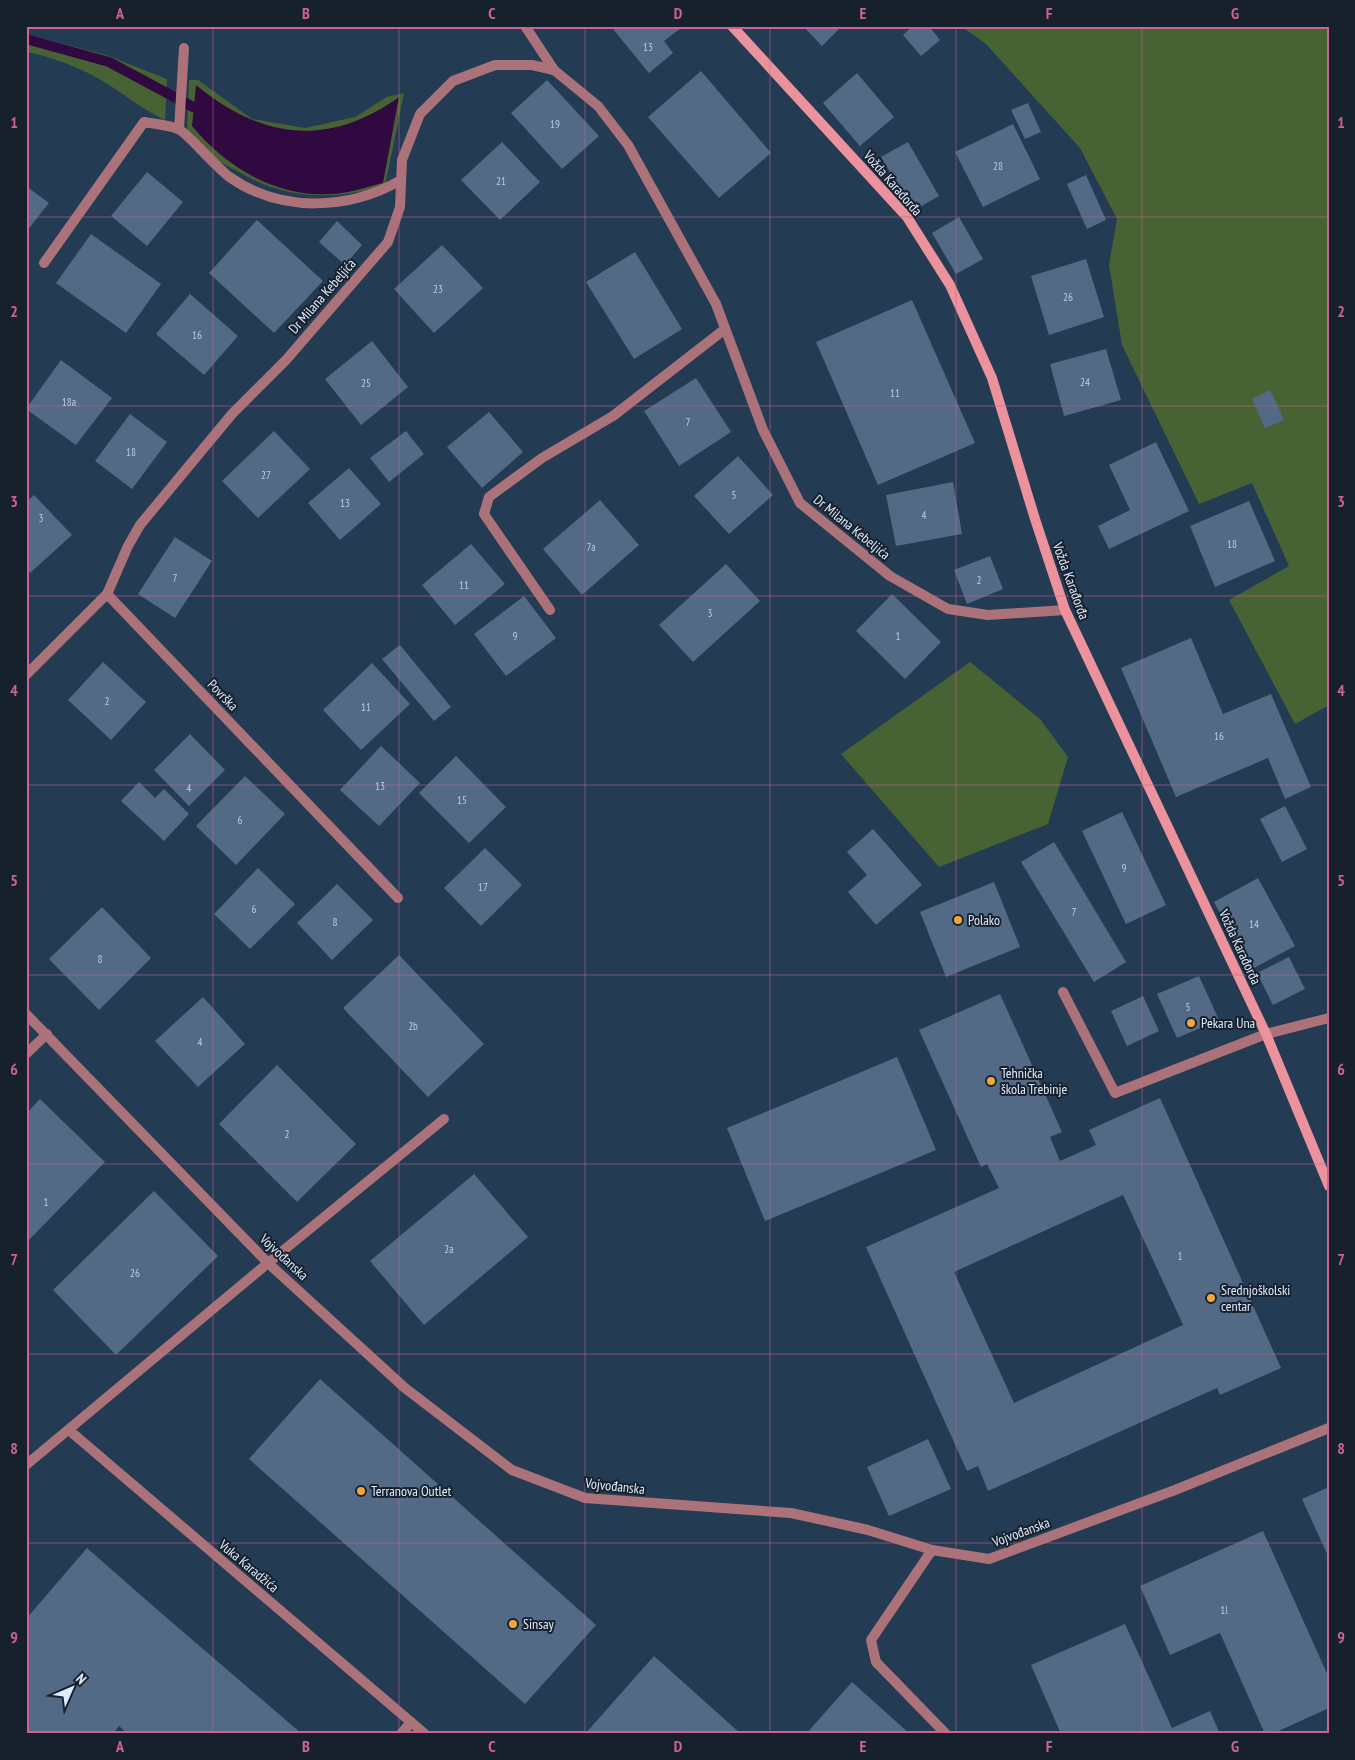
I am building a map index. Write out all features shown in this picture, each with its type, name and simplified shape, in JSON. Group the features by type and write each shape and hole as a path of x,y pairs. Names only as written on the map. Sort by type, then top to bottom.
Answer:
{"street":[{"name":"Dr Milana Kebeljića","path":"525,26 554,70 598,106 628,145 716,304 763,430 800,503 890,576 948,610 988,616 1065,610"},
{"name":"Vožda Karađorđa","path":"732,26 906,217 950,285 992,378 1065,610 1266,1034 1329,1186"},
{"path":"180,127 184,48"},
{"name":"Dr Milana Kebeljića","path":"107,594 140,525 232,414 286,360 388,242 400,207 402,160 420,114 453,81 495,65 532,65 554,70"},
{"path":"44,263 144,122 180,127 212,164 231,178 264,196 284,201 320,205 379,192 401,180"},
{"path":"550,610 484,514 489,497 542,458 612,416 726,328"},
{"path":"26,675 107,594"},
{"name":"Površka","path":"107,594 398,898"},
{"path":"1062,992 1115,1093 1266,1034 1329,1018"},
{"name":"Vojvođanska","path":"26,1014 268,1263 405,1388 512,1470 585,1498 791,1513 868,1530 932,1550 989,1559 1176,1490 1329,1428"},
{"path":"26,1054 47,1034"},
{"path":"26,1465 70,1431 268,1263 444,1119"},
{"name":"Vuka Karadžića","path":"70,1431 425,1734"},
{"path":"932,1550 870,1640 876,1662 946,1734"},
{"path":"401,1734 411,1722"}],"green space":[{"path":"961,26 1329,26 1329,705 1295,724 1229,600 1289,566 1252,483 1199,504 1122,345 1109,265 1117,219 1080,148 986,44"},
{"path":"26,34 106,55 167,79 165,120 92,75 64,62 26,52"},
{"path":"189,80 198,80 252,119 305,128 355,117 387,97 404,93 385,186 347,194 311,195 293,193 258,182 224,164 214,158 187,130"},
{"path":"970,662 1040,719 1068,757 1048,824 939,867 841,754"}],"shaded area":[{"path":"196,85 220,103 245,117 270,126 295,130 321,130 346,124 373,113 399,97 383,183 333,194 312,194 292,191 255,177 221,155 192,126"}],"building":[{"path":"616,26 679,26 681,28 664,41 673,53 649,73 613,29"},
{"path":"803,26 842,26 822,46"},
{"path":"913,26 929,26 940,40 921,56 903,35"},
{"path":"701,71 771,153 719,198 648,117"},
{"path":"857,73 894,117 860,146 823,103"},
{"path":"547,80 599,136 562,169 511,113"},
{"path":"1028,103 1041,132 1025,139 1011,110"},
{"path":"1013,124 1040,179 983,207 955,152"},
{"path":"502,142 540,182 500,220 461,180"},
{"path":"908,142 939,196 913,211 881,157"},
{"path":"147,172 183,202 147,246 111,216"},
{"path":"1086,175 1106,220 1087,229 1067,184"},
{"path":"26,186 49,203 26,232"},
{"path":"959,217 983,259 956,274 932,233"},
{"path":"257,220 323,281 274,333 209,273"},
{"path":"337,221 362,245 345,265 319,242"},
{"path":"91,234 161,284 126,333 56,283"},
{"path":"442,245 483,288 434,333 394,289"},
{"path":"635,252 682,329 634,359 586,282"},
{"path":"1086,259 1104,317 1049,335 1031,276"},
{"path":"190,294 238,336 204,375 156,334"},
{"path":"912,300 975,443 878,485 816,342"},
{"path":"372,341 408,387 361,425 325,379"},
{"path":"1106,349 1121,400 1064,416 1050,364"},
{"path":"61,360 112,398 76,445 26,409"},
{"path":"696,378 731,432 679,466 644,411"},
{"path":"1270,390 1284,420 1265,428 1252,399"},
{"path":"489,412 523,452 482,488 447,447"},
{"path":"130,414 167,442 132,489 95,461"},
{"path":"274,431 310,469 258,518 222,481"},
{"path":"406,431 424,454 389,482 370,458"},
{"path":"1156,442 1189,511 1109,549 1098,526 1130,510 1109,465"},
{"path":"738,456 773,495 729,534 694,496"},
{"path":"349,468 381,504 340,540 308,503"},
{"path":"953,482 962,534 896,546 886,495"},
{"path":"34,495 72,535 30,573 26,569 26,502"},
{"path":"600,500 639,545 582,595 543,549"},
{"path":"1249,501 1275,561 1215,587 1190,526"},
{"path":"175,537 212,561 175,618 138,594"},
{"path":"471,544 505,584 455,625 422,585"},
{"path":"990,556 1003,589 967,604 954,570"},
{"path":"726,564 760,601 693,662 659,625"},
{"path":"892,594 941,642 905,679 856,631"},
{"path":"524,596 556,638 506,676 474,634"},
{"path":"1191,638 1223,714 1271,694 1311,787 1285,799 1268,758 1176,797 1121,668"},
{"path":"400,645 451,707 434,721 382,659"},
{"path":"103,662 146,702 111,740 68,700"},
{"path":"372,663 410,704 361,750 323,710"},
{"path":"190,734 225,770 189,806 154,770"},
{"path":"381,746 420,783 379,826 340,790"},
{"path":"456,756 506,807 469,843 419,793"},
{"path":"245,776 285,814 236,865 196,826"},
{"path":"139,782 155,798 164,789 189,814 164,841 121,801"},
{"path":"1285,806 1307,849 1282,862 1260,819"},
{"path":"1122,812 1166,905 1126,924 1082,831"},
{"path":"873,829 922,885 876,925 848,892 867,875 847,852"},
{"path":"1054,842 1126,962 1094,982 1021,862"},
{"path":"485,848 522,885 481,926 444,888"},
{"path":"258,868 295,904 250,949 214,914"},
{"path":"1258,878 1295,946 1250,970 1214,902"},
{"path":"994,882 1020,947 946,977 920,912"},
{"path":"337,884 373,920 332,960 297,923"},
{"path":"102,907 151,958 99,1010 49,959"},
{"path":"399,955 484,1044 428,1097 343,1008"},
{"path":"1289,957 1305,989 1273,1005 1257,973"},
{"path":"1199,976 1219,1020 1177,1038 1157,994"},
{"name":"Srednjoškolski centar","path":"1000,994 1062,1132 1050,1137 1060,1161 1096,1145 1089,1130 1160,1098 1281,1368 1220,1395 1217,1388 988,1491 978,1466 967,1471 866,1247 999,1188 987,1164 981,1167 919,1030","holes":["1123,1195 1183,1325 1014,1403 954,1272"]},
{"path":"1143,996 1159,1031 1127,1046 1111,1011"},
{"path":"203,997 245,1044 198,1087 155,1041"},
{"path":"897,1057 936,1150 765,1221 727,1128"},
{"path":"277,1065 356,1144 297,1202 219,1124"},
{"path":"40,1099 105,1162 26,1243 26,1114"},
{"path":"474,1174 528,1237 424,1325 370,1261"},
{"path":"154,1191 218,1256 116,1355 53,1290"},
{"path":"320,1379 596,1625 525,1704 249,1459"},
{"path":"928,1439 951,1489 889,1516 867,1467"},
{"path":"1329,1487 1329,1558 1302,1499"},
{"path":"1263,1531 1329,1678 1329,1708 1272,1734 1265,1734 1220,1633 1170,1655 1140,1586"},
{"path":"87,1548 302,1734 128,1734 119,1726 113,1734 26,1734 26,1619"},
{"path":"1125,1624 1172,1728 1210,1711 1220,1734 1061,1734 1031,1665"},
{"path":"654,1656 741,1734 585,1734"},
{"path":"852,1682 910,1734 806,1734"}],"waterway":[{"path":"26,39 109,62 193,107"}],"place":[{"name":"Polako","path":"958,920"},
{"name":"Pekara Una","path":"1191,1023"},
{"name":"Tehnička škola Trebinje","path":"991,1081"},
{"name":"Srednjoškolski centar","path":"1211,1298"},
{"name":"Terranova Outlet","path":"361,1491"},
{"name":"Sinsay","path":"513,1624"}]}
